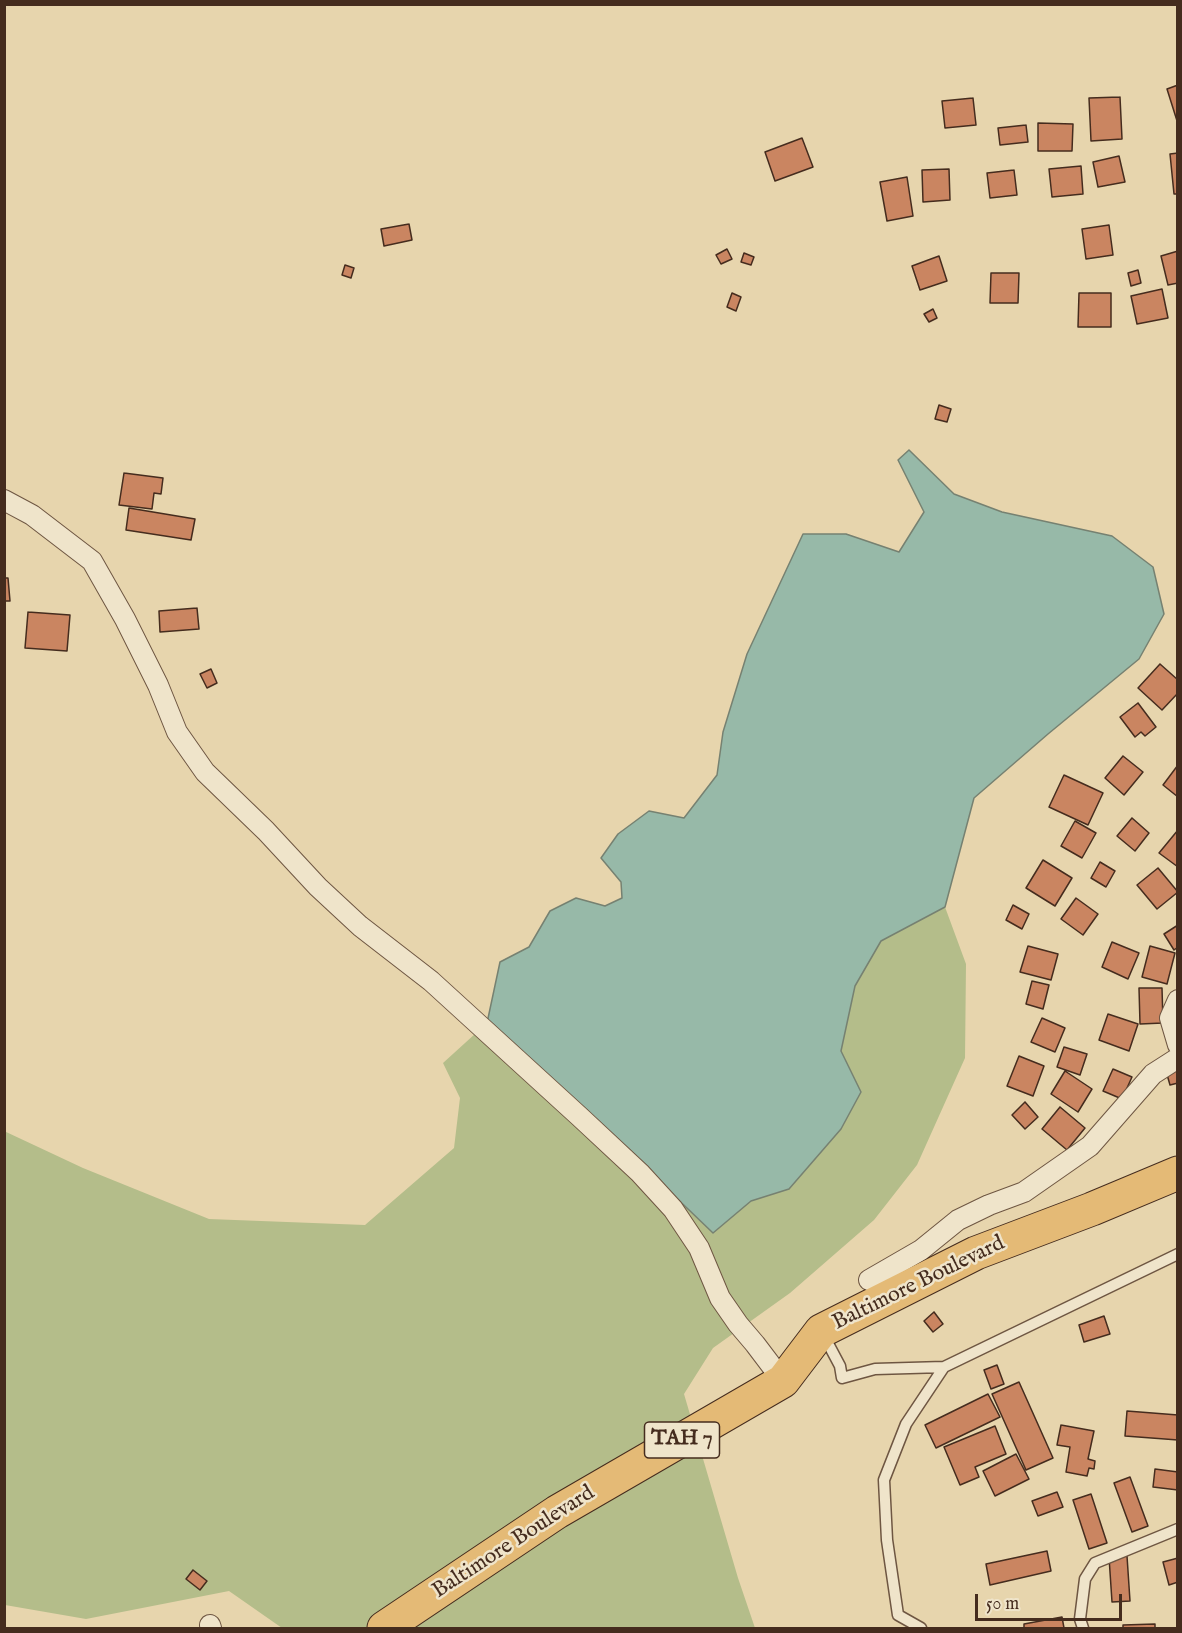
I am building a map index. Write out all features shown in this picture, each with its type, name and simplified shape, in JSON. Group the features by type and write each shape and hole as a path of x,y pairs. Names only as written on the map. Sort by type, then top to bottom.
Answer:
{"highway":[{"name":"Baltimore Boulevard","path":"384,1629 557,1512 783,1381 821,1331 976,1253 1092,1209 1178,1173"}],"street":[{"path":"4,500 32,515 92,561 148,666 177,732 205,772 266,831 318,887 360,926 431,981 640,1173 673,1209 699,1248 720,1298 783,1381"},
{"path":"1178,1000 1170,1017 1178,1045"},
{"path":"869,1280 921,1250 958,1220 1024,1192 1090,1146 1153,1074 1178,1058"}],"lane":[{"path":"821,1331 830,1343 840,1366 842,1378 875,1369 944,1367 1178,1254"},
{"path":"921,1629 898,1615 886,1540 884,1480 906,1424 944,1367"},
{"path":"1083,1629 1080,1619 1085,1579 1095,1563 1178,1529"}],"green space":[{"path":"945,907 966,964 965,1058 917,1165 874,1220 790,1293 713,1348 684,1394 755,1628 282,1628 229,1591 86,1619 5,1605 4,1131 83,1168 209,1219 365,1225 454,1148 460,1098 443,1063 487,1023 615,1139 713,1233 751,1201 789,1189 841,1129 861,1092 841,1051 854,986 881,941"}],"shaded area":[{"path":"909,450 954,494 1002,512 1112,536 1153,567 1164,614 1139,659 974,798 945,907 881,941 855,986 841,1051 861,1092 841,1129 789,1189 751,1201 713,1233 615,1139 487,1023 500,962 529,947 550,911 576,898 605,906 622,898 621,882 601,858 618,834 649,811 684,818 717,775 723,732 747,654 803,534 846,534 899,552 924,512 898,460"}],"building":[{"path":"1178,85 1178,124 1167,89"},
{"path":"1120,97 1122,139 1091,141 1089,98"},
{"path":"973,98 976,125 945,128 942,101"},
{"path":"1038,123 1073,124 1072,151 1038,151"},
{"path":"1026,125 1028,142 1000,145 998,128"},
{"path":"802,138 813,167 775,181 765,152"},
{"path":"1178,153 1178,194 1174,194 1170,154"},
{"path":"1119,156 1125,182 1098,187 1093,162"},
{"path":"1081,166 1083,194 1052,197 1049,169"},
{"path":"949,169 950,200 923,202 922,170"},
{"path":"1014,170 1017,195 990,198 987,173"},
{"path":"907,177 913,216 887,221 880,182"},
{"path":"409,224 412,240 384,246 381,229"},
{"path":"1109,225 1113,255 1086,259 1082,229"},
{"path":"727,249 732,259 721,264 716,255"},
{"path":"1178,251 1178,283 1168,285 1161,256"},
{"path":"744,253 754,257 751,265 741,262"},
{"path":"939,256 947,281 920,290 912,266"},
{"path":"345,265 354,268 351,278 342,275"},
{"path":"1138,270 1141,283 1131,286 1128,273"},
{"path":"991,273 1019,273 1018,303 990,303"},
{"path":"1162,289 1168,318 1137,324 1131,296"},
{"path":"732,293 741,297 736,311 727,307"},
{"path":"1079,293 1111,293 1111,327 1078,327"},
{"path":"933,309 937,318 929,322 924,314"},
{"path":"939,405 951,409 947,422 935,419"},
{"path":"124,473 163,478 161,494 154,493 152,509 119,505"},
{"path":"129,508 195,519 191,540 126,530"},
{"path":"4,578 8,578 10,601 4,601"},
{"path":"197,608 199,629 160,632 159,611"},
{"path":"28,612 70,615 67,651 25,648"},
{"path":"1160,664 1178,680 1178,693 1162,710 1138,688"},
{"path":"211,669 217,683 207,688 200,674"},
{"path":"1138,703 1156,727 1145,736 1141,732 1135,737 1120,717"},
{"path":"1123,756 1143,772 1124,795 1105,778"},
{"path":"1178,765 1178,797 1163,785"},
{"path":"1064,775 1103,793 1088,825 1049,807"},
{"path":"1132,818 1149,833 1135,851 1117,836"},
{"path":"1075,821 1096,833 1082,858 1061,846"},
{"path":"1178,830 1178,867 1159,853"},
{"path":"1043,860 1072,878 1055,906 1026,888"},
{"path":"1100,862 1115,871 1106,887 1091,878"},
{"path":"1158,868 1178,892 1157,909 1137,885"},
{"path":"1076,898 1098,914 1083,935 1061,919"},
{"path":"1013,905 1029,914 1022,929 1006,920"},
{"path":"1178,925 1178,947 1174,950 1164,934"},
{"path":"1112,942 1139,953 1128,979 1102,967"},
{"path":"1028,946 1058,954 1051,980 1020,972"},
{"path":"1150,946 1175,953 1167,984 1142,977"},
{"path":"1032,981 1049,985 1043,1009 1026,1004"},
{"path":"1139,988 1162,988 1163,1023 1140,1024"},
{"path":"1108,1014 1138,1024 1129,1051 1099,1040"},
{"path":"1042,1018 1065,1028 1055,1052 1031,1042"},
{"path":"1064,1047 1087,1054 1080,1075 1057,1067"},
{"path":"1019,1056 1044,1066 1033,1096 1007,1086"},
{"path":"1178,1067 1178,1083 1170,1085 1166,1071"},
{"path":"1113,1069 1132,1077 1122,1099 1103,1091"},
{"path":"1065,1071 1092,1089 1078,1112 1051,1094"},
{"path":"1025,1102 1038,1117 1025,1129 1012,1115"},
{"path":"1060,1107 1085,1128 1067,1150 1042,1129"},
{"path":"934,1312 943,1324 933,1332 924,1321"},
{"path":"1104,1316 1110,1334 1084,1342 1079,1325"},
{"path":"997,1365 1004,1384 991,1389 984,1370"},
{"path":"1019,1382 1053,1458 1026,1470 992,1394"},
{"path":"988,1394 1000,1417 936,1448 925,1425"},
{"path":"1127,1411 1178,1415 1178,1440 1125,1436"},
{"path":"1061,1425 1094,1431 1088,1459 1095,1461 1094,1469 1089,1468 1087,1476 1066,1472 1070,1447 1057,1445"},
{"path":"995,1426 1006,1454 975,1467 979,1477 960,1485 944,1447"},
{"path":"1016,1454 1029,1479 995,1496 983,1471"},
{"path":"1155,1469 1178,1472 1178,1490 1153,1487"},
{"path":"1130,1477 1148,1526 1132,1532 1114,1483"},
{"path":"1057,1492 1063,1507 1038,1516 1032,1501"},
{"path":"1091,1494 1107,1543 1089,1549 1073,1500"},
{"path":"1047,1551 1051,1571 990,1585 986,1564"},
{"path":"1127,1556 1130,1601 1112,1602 1109,1557"},
{"path":"1178,1558 1178,1582 1169,1585 1163,1562"},
{"path":"193,1570 207,1581 200,1590 186,1579"},
{"path":"1062,1617 1064,1628 1024,1628 1024,1624"},
{"path":"1155,1624 1155,1628 1123,1628 1123,1625"}]}
